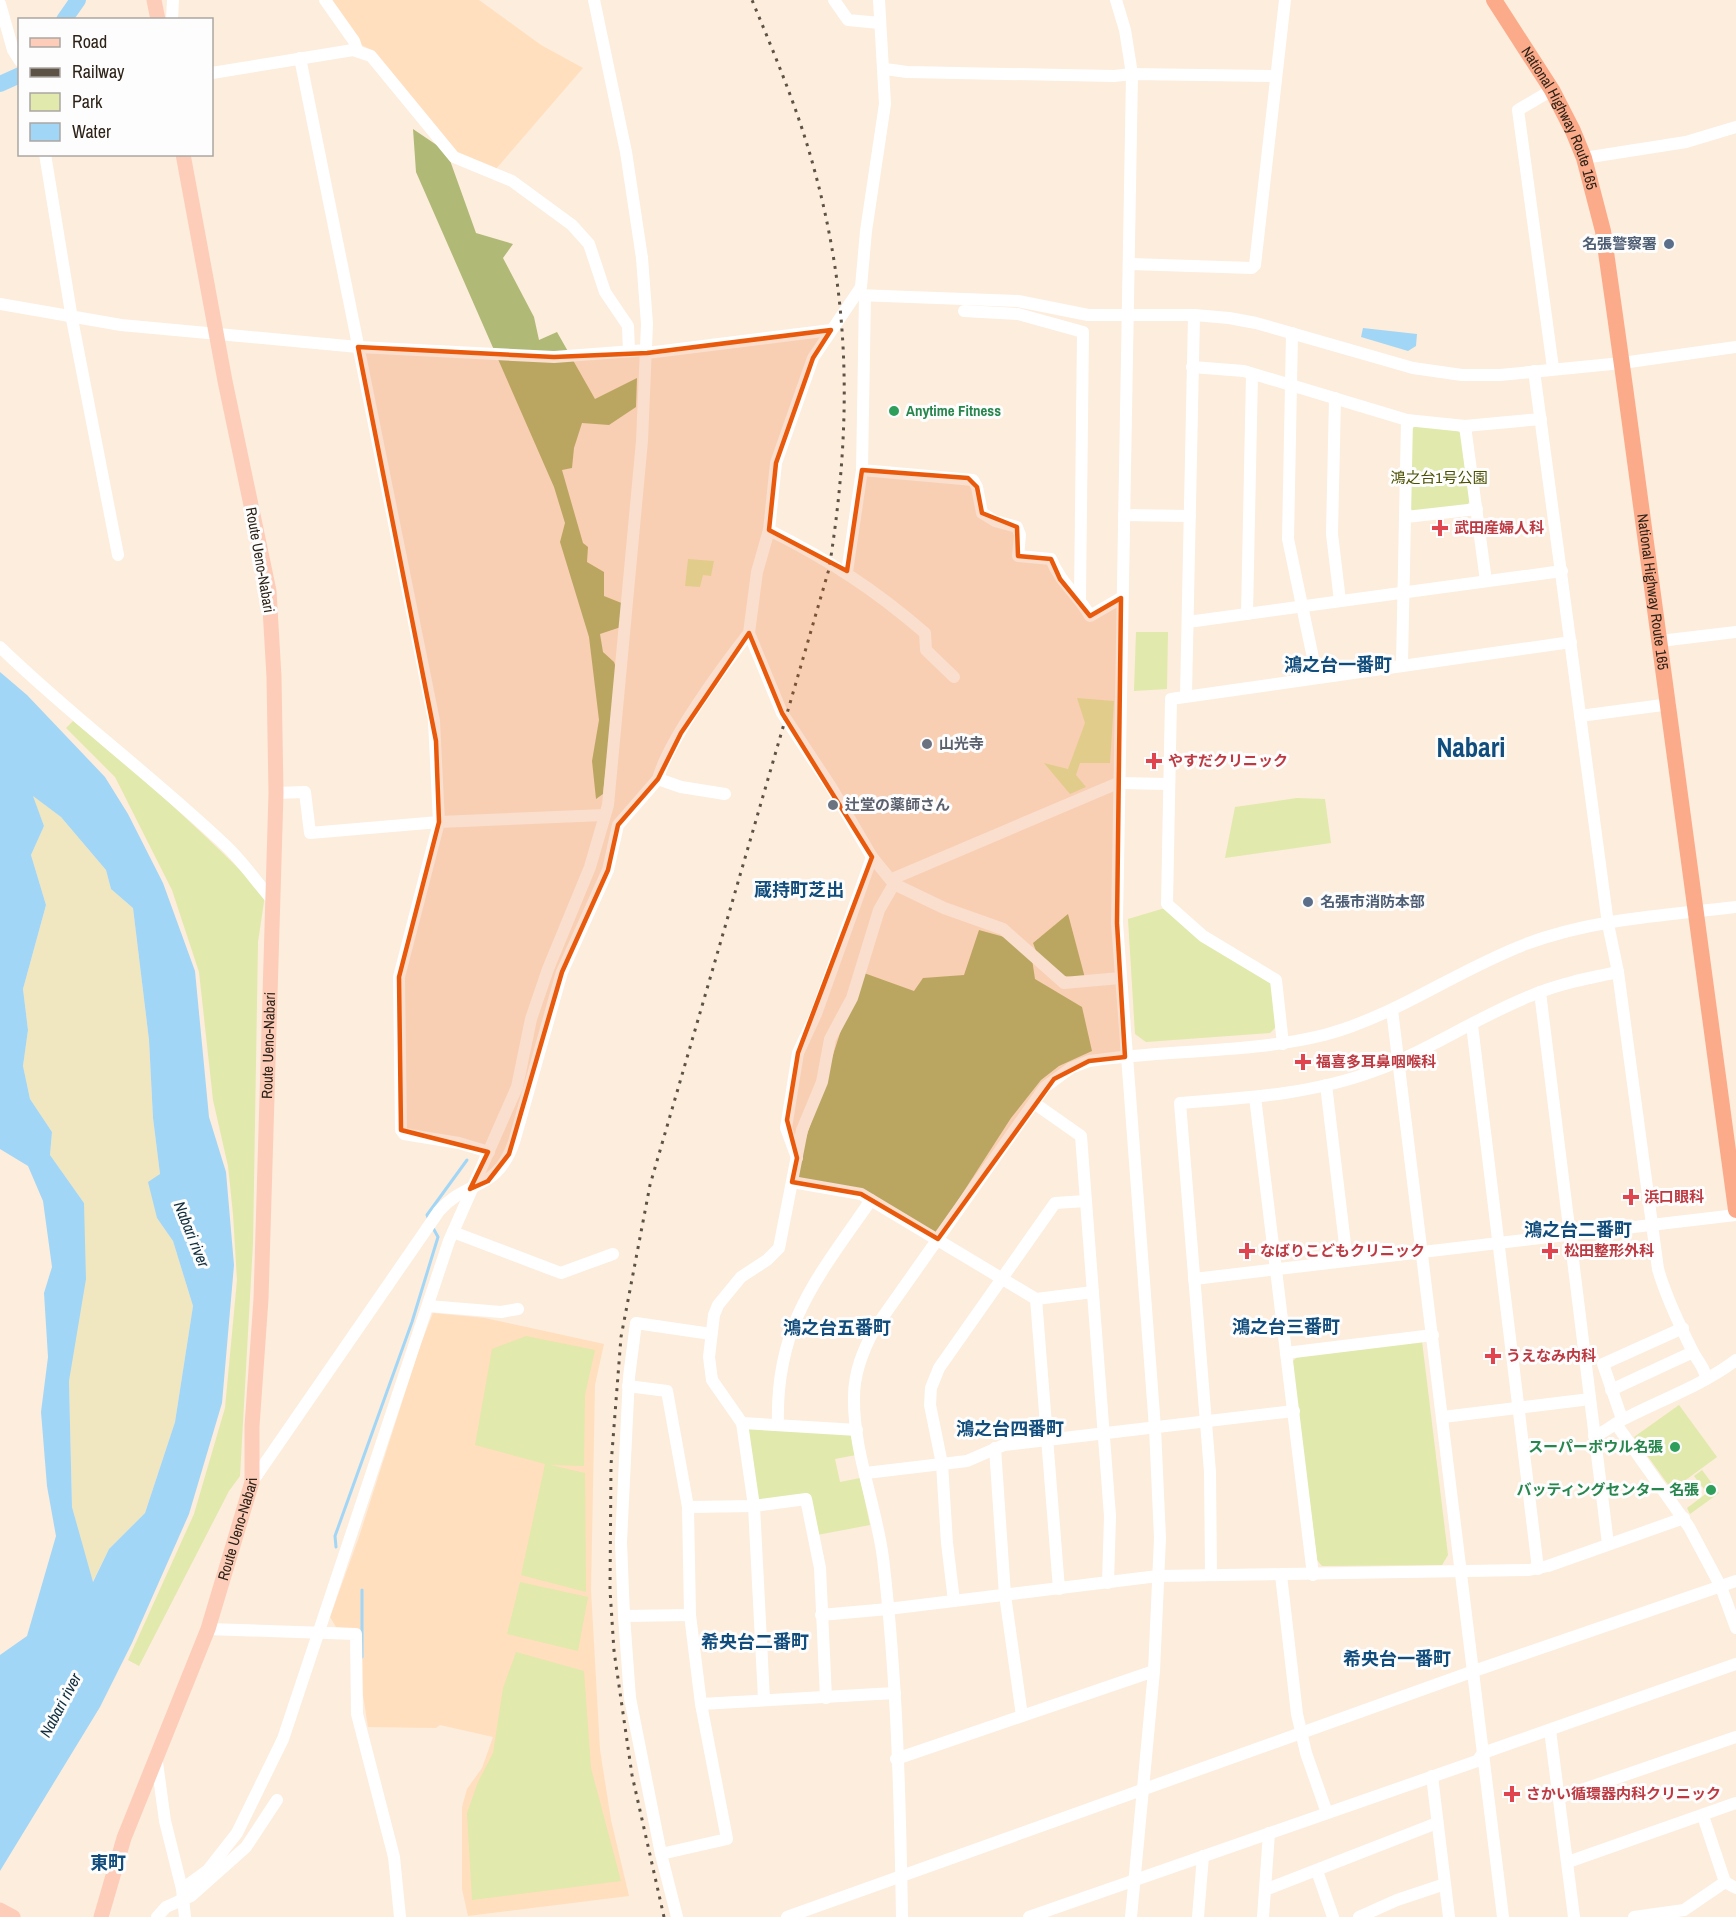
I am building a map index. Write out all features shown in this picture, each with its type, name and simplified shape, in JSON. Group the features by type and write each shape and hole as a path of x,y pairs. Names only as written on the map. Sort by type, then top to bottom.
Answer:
{"highway":[{"name":"National Highway Route 165","path":"1494,0 1552,90 1584,158 1603,231 1670,704 1694,912 1736,1212"}],"main road":[{"path":"154,0 158,18"},
{"name":"Route Ueno-Nabari","path":"101,1917 124,1838 208,1629 252,1482 252,1426 261,1299 276,792 274,677 269,591 183,156"}],"street":[{"path":"172,18 173,0"},
{"path":"325,0 354,41 357,50"},
{"path":"183,1894 208,1870 241,1826 283,1739 453,1232 470,1189 517,1087 531,1019 548,969 590,867 608,805 642,441 647,351 639,238 626,152 594,0"},
{"path":"834,0 848,21 880,23"},
{"path":"847,572 862,470 861,287 866,231 885,104 885,69 879,0"},
{"path":"1116,0 1125,30 1132,74 1131,264 1121,598 1117,923 1125,1057 1138,1189 1155,1428 1160,1538 1154,1671 1145,1789 1131,1917"},
{"path":"1131,264 1252,268 1255,265 1285,0"},
{"path":"0,4 12,50 18,59"},
{"path":"213,73 357,50 378,60 454,157 512,181 572,225 589,244 605,292 628,326 629,351"},
{"path":"300,58 434,721 439,822 399,977 400,1125 404,1134 459,1143 489,1152"},
{"path":"885,69 907,72 1114,76 1132,74 1275,76"},
{"path":"1552,90 1518,110 1553,368"},
{"path":"1584,158 1686,142 1736,127"},
{"path":"45,156 72,319 118,555"},
{"path":"861,295 1018,301 1068,312 1129,316 1194,315 1256,323 1430,372 1480,376 1622,363 1736,347"},
{"path":"252,1482 431,1222 449,1200 488,1181 503,1166 509,1154 562,972 608,870 618,825 658,779 681,732 749,633 757,572 769,530 776,463 813,358 831,330 861,295"},
{"path":"0,304 72,319 217,335 358,347 554,357 647,351 831,330"},
{"path":"964,311 1018,314 1083,332 1080,598"},
{"path":"1186,695 1194,315"},
{"path":"1292,333 1288,539 1317,677"},
{"path":"1192,367 1252,374 1407,420 1465,426 1541,419"},
{"path":"1533,371 1562,571 1608,924 1618,972 1662,1283 1693,1352 1705,1370 1706,1379"},
{"path":"1247,614 1252,374"},
{"path":"1335,398 1332,534 1340,602"},
{"path":"1402,664 1407,420"},
{"path":"1465,426 1486,581"},
{"path":"862,470 973,480 977,487 982,513 995,521 1017,527 1020,535 1018,556 1052,560 1060,579 1080,598 1090,616 1121,598"},
{"path":"1406,518 1477,509"},
{"path":"1124,515 1190,516"},
{"path":"769,530 847,572 925,633 926,650 954,677"},
{"path":"1188,622 1562,571"},
{"path":"1660,641 1736,632"},
{"path":"749,633 782,713 831,787 872,857 893,881 944,908 1003,929 1064,983 1120,978"},
{"path":"1283,1044 1276,980 1203,936 1167,904 1171,699 1402,664 1571,642"},
{"path":"0,647 46,692 135,765 225,845 274,902"},
{"path":"1580,716 1670,704"},
{"path":"658,779 681,787 725,794"},
{"path":"764,1699 754,1506 742,1423 712,1380 709,1357 711,1334 718,1305 734,1285 779,1248 802,1130 822,1082 830,1039 852,998 879,909 893,881 1119,783 1169,784"},
{"path":"276,792 304,792 310,833 439,822 604,815"},
{"path":"797,1158 786,1128 798,1053 816,1014 872,857"},
{"path":"902,1917 895,1693 888,1609 879,1534 857,1430 854,1388 862,1353 874,1328 1034,1103 1054,1079 1071,1068 1089,1061 1283,1044 1325,1034 1392,1010 1477,965 1549,936 1608,924 1736,907"},
{"path":"1211,1575 1210,1481 1180,1103 1255,1097 1326,1085 1399,1061 1540,992 1618,972"},
{"path":"1540,992 1608,1544"},
{"path":"1392,1010 1503,1917"},
{"path":"1472,1025 1538,1569"},
{"path":"1326,1085 1347,1261"},
{"path":"1255,1097 1313,1575"},
{"path":"1034,1103 1081,1136 1105,1433 1110,1516 1108,1583"},
{"path":"792,1182 861,1194 1036,1299 1093,1292"},
{"path":"778,1425 781,1366 794,1319 813,1284 871,1200"},
{"path":"954,1601 946,1543 942,1464 930,1413 933,1381 939,1368 1055,1203 1086,1201"},
{"path":"1194,1279 1736,1212"},
{"path":"453,1232 561,1273 613,1254"},
{"path":"1036,1299 1059,1589"},
{"path":"428,1306 501,1312 518,1308"},
{"path":"677,1917 660,1854 630,1698 621,1542 628,1386 636,1323 711,1334"},
{"path":"1683,1328 1603,1364 1619,1422 1684,1518 1721,1587 1736,1628"},
{"path":"1286,1353 1433,1335"},
{"path":"1611,1390 1693,1352"},
{"path":"1594,1436 1706,1379 1715,1377 1736,1360"},
{"path":"628,1386 667,1391 688,1507 690,1615 701,1704 727,1839 660,1854"},
{"path":"1443,1417 1590,1399"},
{"path":"866,1473 967,1461 995,1448 1294,1411"},
{"path":"742,1423 857,1430"},
{"path":"995,1448 1005,1595 1022,1716"},
{"path":"688,1507 754,1506 806,1498 820,1568 826,1698"},
{"path":"821,1615 1158,1576 1462,1573 1538,1569 1684,1518"},
{"path":"1281,1575 1297,1714 1306,1753 1327,1813"},
{"path":"787,1917 1302,1735 1474,1671 1736,1581"},
{"path":"624,1616 690,1615"},
{"path":"208,1629 356,1634 357,1714 394,1857 400,1917"},
{"path":"1029,1917 1042,1915 1203,1856 1477,1761 1483,1753 1736,1664"},
{"path":"897,1759 1154,1671"},
{"path":"701,1704 895,1693"},
{"path":"1550,1730 1561,1797 1574,1917"},
{"path":"1561,1797 1736,1737"},
{"path":"156,1754 165,1821 183,1894 185,1917"},
{"path":"1432,1776 1449,1917"},
{"path":"158,1917 166,1907 246,1847 277,1800"},
{"path":"1569,1862 1736,1803"},
{"path":"1634,1917 1687,1913 1731,1885 1703,1816"},
{"path":"1265,1890 1437,1823"},
{"path":"1263,1917 1269,1833"},
{"path":"1198,1917 1203,1856"},
{"path":"1317,1871 1333,1917"},
{"path":"1359,1917 1397,1900 1445,1884"}],"highlighted area":[{"path":"831,330 813,358 776,463 769,530 847,571 862,470 968,478 977,487 982,513 1017,527 1018,556 1051,559 1060,579 1090,616 1121,598 1117,923 1125,1057 1089,1061 1054,1079 938,1239 861,1194 792,1182 797,1158 787,1120 798,1053 872,857 782,713 749,633 681,733 658,779 618,825 608,870 562,972 509,1154 488,1181 470,1189 488,1152 401,1130 399,977 439,822 436,741 358,347 554,357 647,353"}],"shaded area":[{"path":"328,0 479,0 541,45 583,68 496,169 454,153 373,51 358,43"},
{"path":"433,1313 485,1318 604,1344 595,1385 591,1590 600,1750 611,1820 629,1896 468,1916 462,1889 462,1807 467,1789 482,1768 493,1737 440,1725 436,1728 368,1727 360,1676 360,1630 336,1627 330,1617"}],"green space":[{"path":"413,129 447,152 476,233 513,244 503,258 534,317 539,340 557,332 595,399 637,378 636,407 609,425 582,423 574,448 572,468 562,470 583,543 588,547 587,562 604,572 604,596 624,604 621,627 600,634 603,652 614,662 617,670 603,794 596,799 592,761 599,720 589,637 560,542 565,523 554,487 416,172"},
{"name":"鴻之台1号公園","path":"1417,425 1456,430 1462,434 1471,500 1466,506 1415,513 1410,508 1412,429"},
{"path":"688,559 714,561 711,576 703,575 700,587 685,586"},
{"path":"1136,632 1168,632 1167,689 1134,691"},
{"path":"1077,698 1114,701 1110,763 1080,763 1076,775 1086,787 1070,794 1044,763 1068,769 1085,723"},
{"path":"73,721 172,805 265,895 258,942 253,1243 240,1476 229,1491 139,1666 128,1660 194,1514 225,1408 237,1280 233,1214 228,1166 213,1100 199,972 172,890 115,777 66,728"},
{"path":"1297,798 1325,799 1331,843 1225,858 1235,807"},
{"path":"1165,908 1268,980 1273,987 1276,1027 1270,1033 1146,1042 1135,1034 1128,919"},
{"path":"1068,914 1085,978 1061,976 1036,951 1033,943"},
{"path":"979,930 1008,938 1032,959 1035,979 1082,1007 1092,1051 1059,1066 1041,1080 1011,1118 937,1233 861,1191 793,1178 843,1024 864,973 914,991 923,978 964,975"},
{"path":"526,1336 595,1350 585,1395 584,1466 550,1465 585,1473 586,1592 521,1575 545,1464 475,1445 492,1349"},
{"path":"1422,1341 1448,1555 1442,1565 1322,1566 1317,1560 1292,1362 1297,1357"},
{"name":"スーパーボウル名張","path":"1679,1405 1717,1457 1672,1490 1634,1437"},
{"path":"748,1428 853,1433 856,1455 835,1459 840,1482 860,1478 870,1525 817,1535 808,1497 756,1502"},
{"name":"バッティングセンター 名張","path":"1702,1470 1719,1493 1690,1514 1687,1508 1707,1493 1694,1476"},
{"path":"520,1582 588,1597 578,1651 507,1634"},
{"path":"516,1652 584,1671 591,1768 621,1881 472,1900 467,1813 478,1782 493,1753 503,1688"}],"sand":[{"path":"32,795 61,817 106,870 111,889 133,908 149,1040 153,1118 160,1174 157,1218 173,1241 193,1306 175,1422 145,1513 109,1549 92,1583 72,1507 69,1381 84,1203 50,1155 52,1132 30,1099 23,1066 28,1030 23,989 46,905 31,855 44,826"}],"water":[{"path":"1363,328 1417,334 1416,346 1408,351 1361,337"},
{"name":"Nabari river","path":"0,672 27,695 105,777 128,814 163,883 195,971 209,1117 226,1172 234,1265 222,1403 189,1514 132,1643 100,1707 0,1871 0,1655 27,1636 56,1536 47,1486 41,1412 48,1357 44,1293 52,1267 43,1201 28,1166 0,1149","holes":["33,796 61,817 106,870 111,889 133,908 149,1040 153,1118 160,1174 148,1182 157,1218 173,1241 193,1306 175,1422 145,1513 109,1549 93,1582 72,1507 69,1381 86,1279 84,1203 50,1155 52,1132 30,1099 23,1066 28,1030 23,989 46,905 31,855 44,826"]}],"waterway":[{"path":"65,18 78,0"},
{"path":"0,84 18,76"},
{"path":"429,1220 427,1215 467,1160"},
{"path":"336,1547 335,1536 412,1322 438,1237 432,1226"},
{"path":"362,1590 362,1657"}],"railway":[{"path":"664,1917 632,1775 614,1651 610,1590 611,1465 621,1337 650,1185 829,569 842,459 843,354 832,248 821,195 806,141 752,0"}],"place":[{"name":"名張警察署","path":"1669,244"},
{"name":"Anytime Fitness","path":"894,411"},
{"name":"武田産婦人科","path":"1440,528"},
{"name":"山光寺","path":"927,744"},
{"name":"やすだクリニック","path":"1154,761"},
{"name":"辻堂の薬師さん","path":"833,805"},
{"name":"名張市消防本部","path":"1308,902"},
{"name":"福喜多耳鼻咽喉科","path":"1303,1062"},
{"name":"浜口眼科","path":"1631,1197"},
{"name":"なばりこどもクリニック","path":"1247,1251"},
{"name":"松田整形外科","path":"1550,1251"},
{"name":"うえなみ内科","path":"1493,1356"},
{"name":"スーパーボウル名張","path":"1675,1447"},
{"name":"バッティングセンター 名張","path":"1711,1490"},
{"name":"さかい循環器内科クリニック","path":"1512,1794"}],"district":[{"name":"鴻之台一番町","path":"1338,665"},
{"name":"Nabari","path":"1471,748"},
{"name":"蔵持町芝出","path":"799,890"},
{"name":"鴻之台二番町","path":"1578,1230"},
{"name":"鴻之台三番町","path":"1286,1327"},
{"name":"鴻之台五番町","path":"837,1328"},
{"name":"鴻之台四番町","path":"1010,1429"},
{"name":"希央台二番町","path":"755,1642"},
{"name":"希央台一番町","path":"1397,1659"},
{"name":"東町","path":"108,1863"}]}
